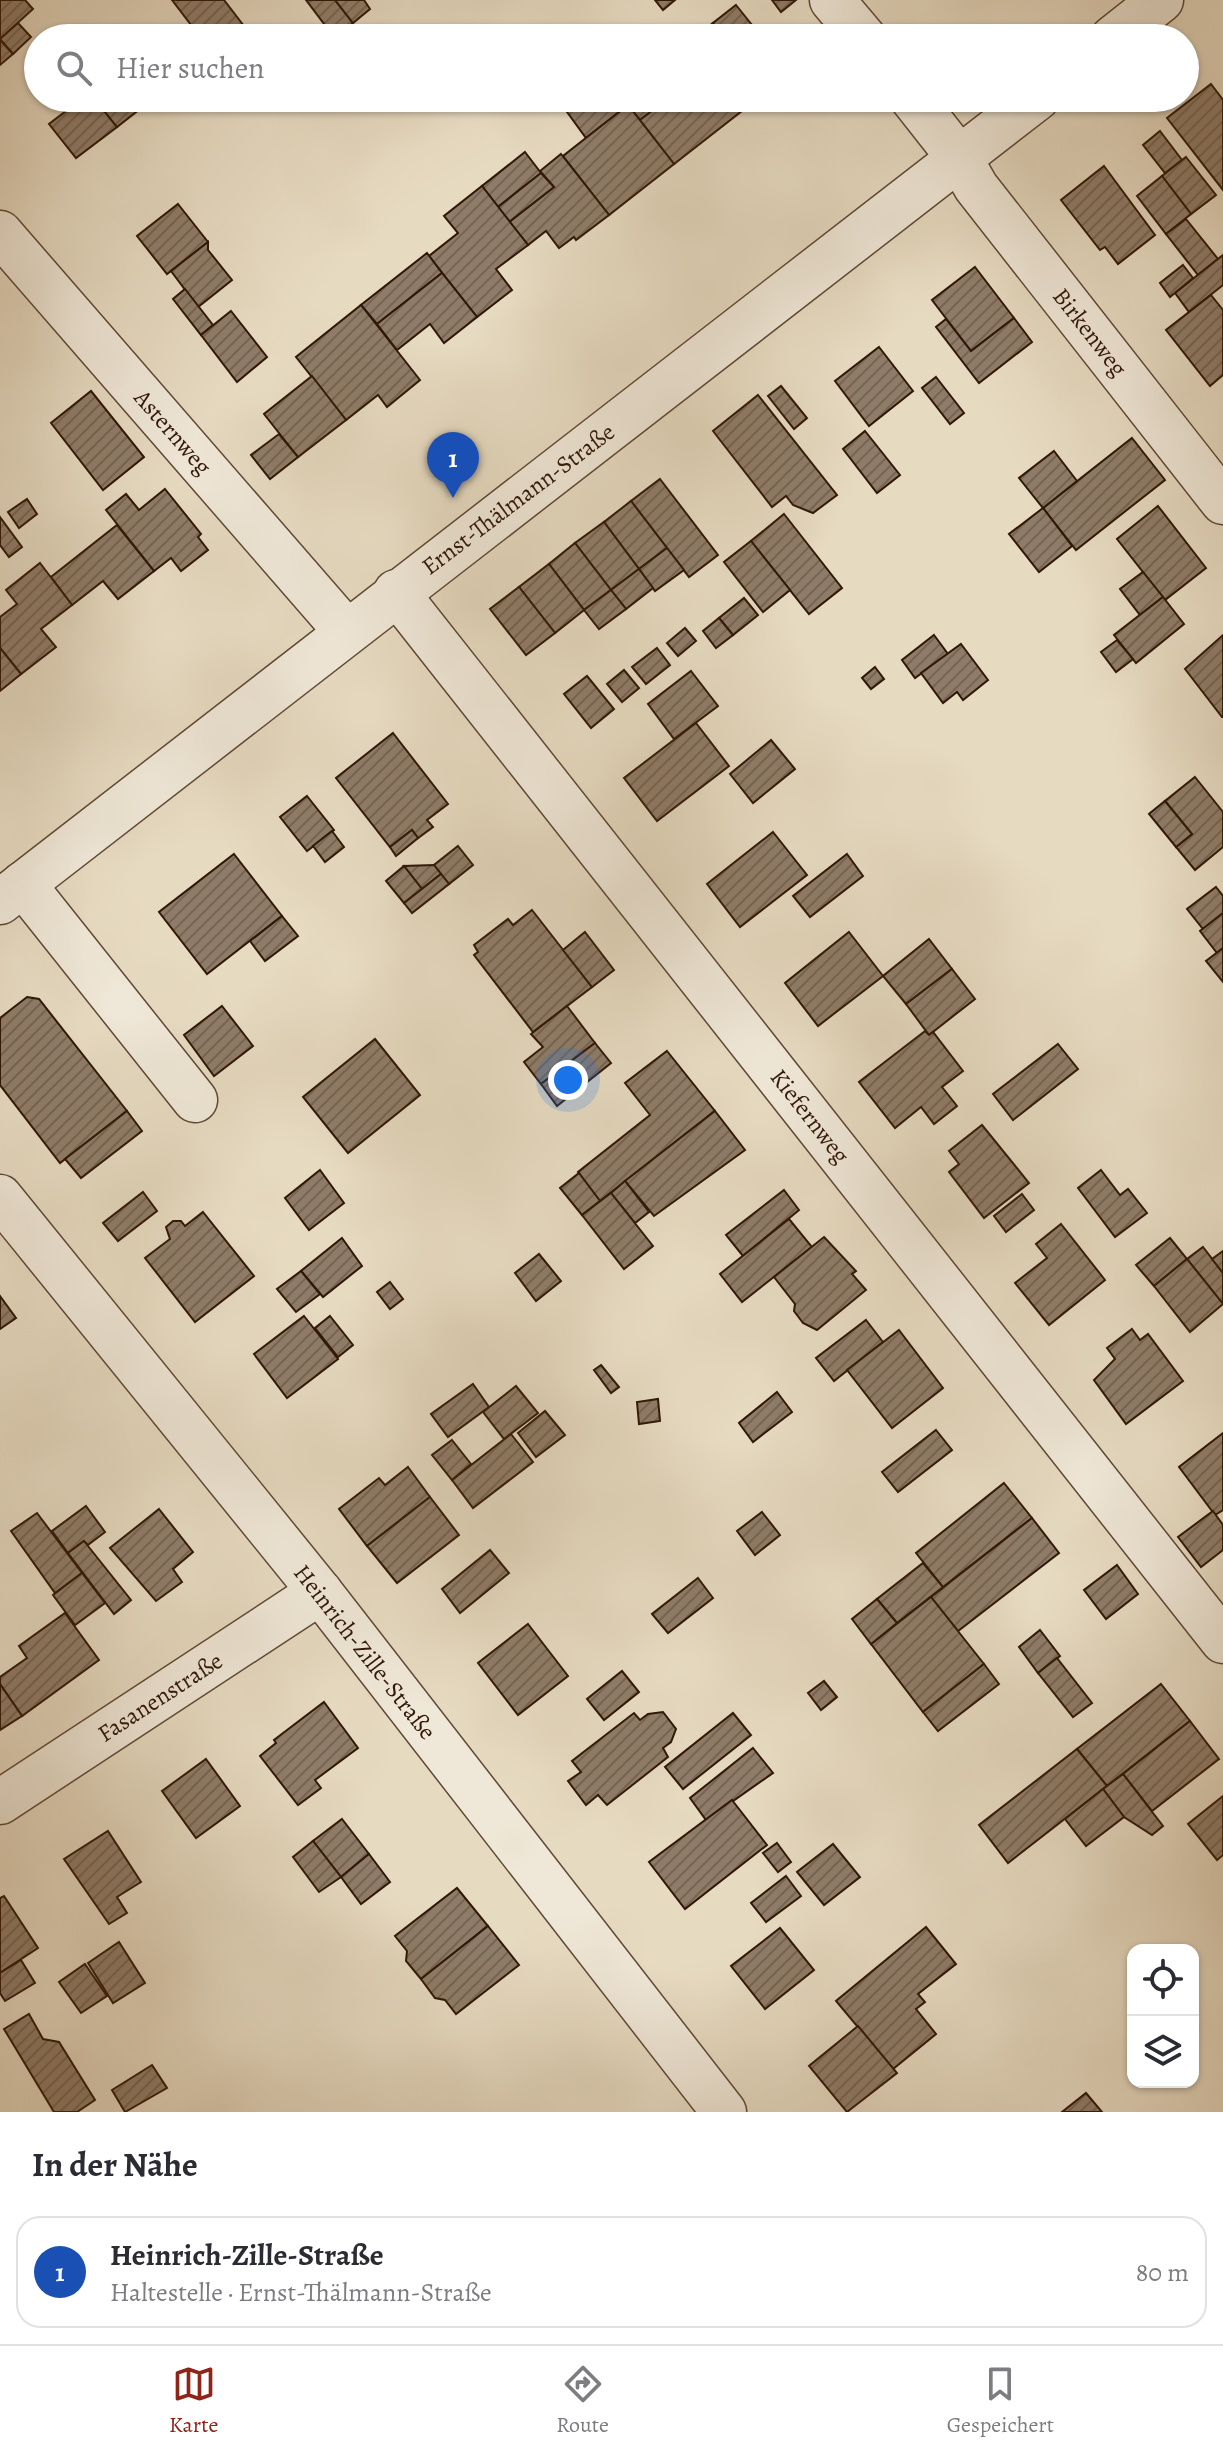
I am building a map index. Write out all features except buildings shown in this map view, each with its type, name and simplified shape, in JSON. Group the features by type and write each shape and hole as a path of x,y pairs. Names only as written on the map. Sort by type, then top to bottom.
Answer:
{"street":[{"path":"832,0 852,24"},
{"path":"1131,24 1161,0"},
{"name":"Birkenweg","path":"923,112 960,159 976,187 1223,502"},
{"name":"Ernst-Thälmann-Straße","path":"12,893 396,592 1019,112"},
{"name":"Asternweg","path":"0,233 346,631"},
{"name":"Kiefernweg","path":"396,592 1223,1641"},
{"path":"12,893 195,1100"},
{"name":"Heinrich-Zille-Straße","path":"0,1197 320,1592 724,2112"},
{"name":"Fasanenstraße","path":"0,1802 320,1592"}],"place":[{"name":"Heinrich-Zille-Straße","path":"453,498"}]}
